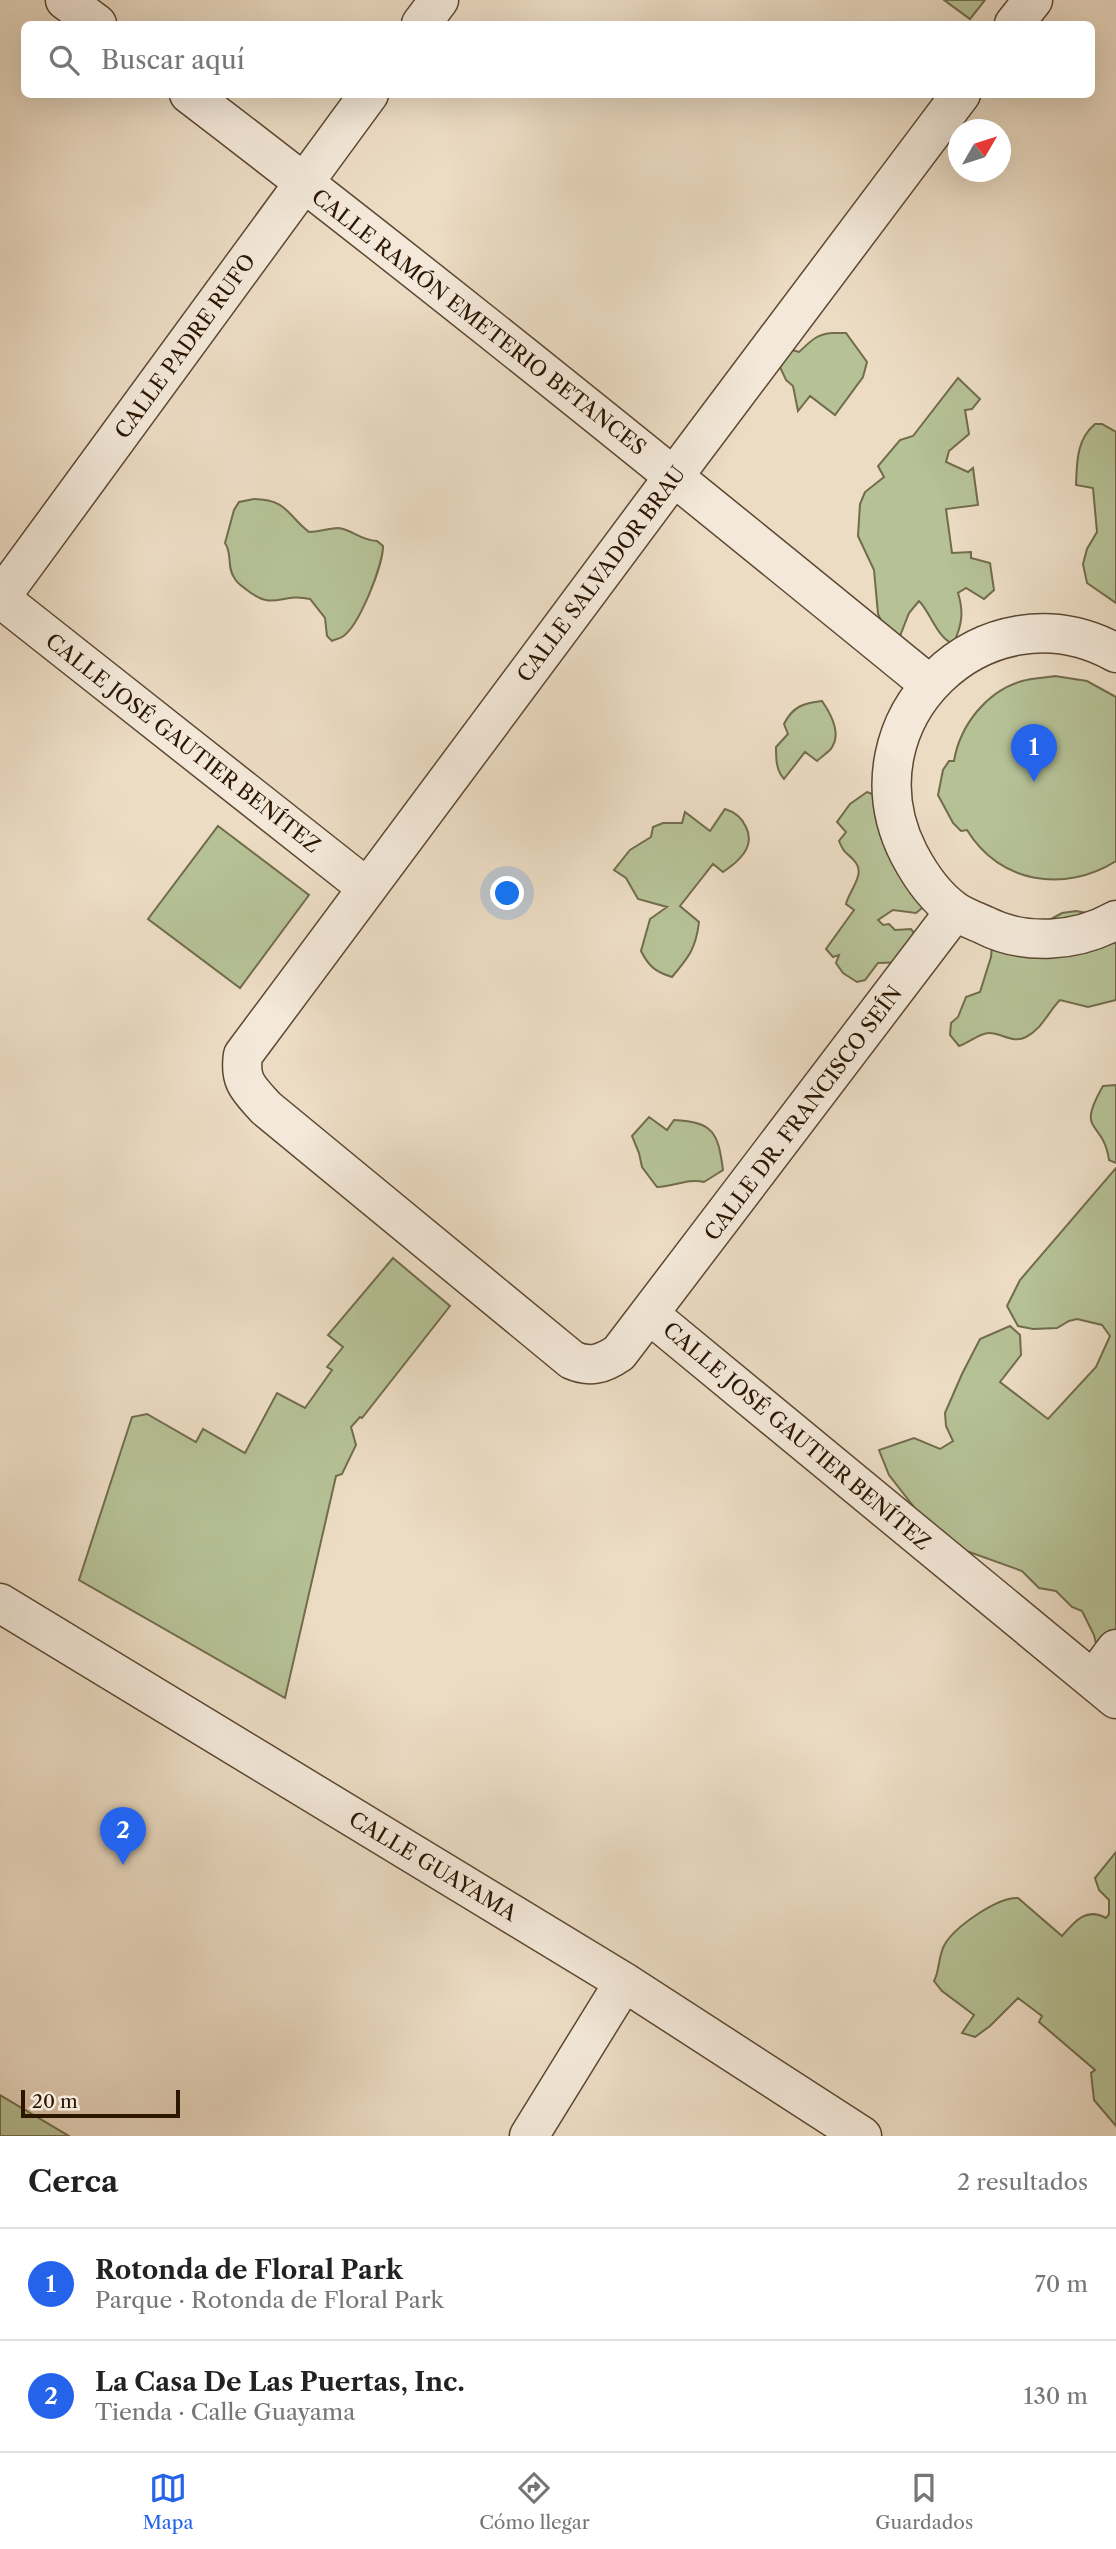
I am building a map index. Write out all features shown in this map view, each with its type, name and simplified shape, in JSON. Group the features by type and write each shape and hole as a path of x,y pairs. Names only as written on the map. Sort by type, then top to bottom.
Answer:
{"street":[{"path":"65,0 93,21"},
{"path":"423,21 439,0"},
{"path":"1016,21 1033,0"},
{"name":"CALLE RAMÓN EMETERIO BETANCES","path":"194,98 674,476 930,685"},
{"name":"CALLE PADRE RUFO","path":"0,598 366,98"},
{"name":"CALLE SALVADOR BRAU","path":"243,1055 958,98"},
{"name":"CALLE JOSÉ GAUTIER BENÍTEZ","path":"0,598 366,887"},
{"path":"1116,653 1096,642 1047,632 998,639 954,662 930,685 909,712 897,740 891,788 899,835 922,878 955,911 999,933 1048,940 1097,931 1116,920"},
{"name":"CALLE DR. FRANCISCO SEÍN","path":"649,1314 955,911"},
{"name":"CALLE JOSÉ GAUTIER BENÍTEZ","path":"243,1055 241,1071 244,1082 266,1108 572,1360 583,1365 596,1365 608,1360 619,1353 649,1314 1104,1690"},
{"name":"CALLE GUAYAMA","path":"0,1603 624,1982 862,2136"},
{"path":"1104,1690 1116,1649"},
{"path":"529,2136 624,1982"}],"green space":[{"path":"944,0 985,0 970,19"},
{"path":"846,333 867,362 863,377 835,415 810,396 798,411 793,386 786,380 779,365 792,350 799,352 817,337"},
{"path":"958,378 980,399 972,409 965,410 969,434 949,451 946,462 968,472 973,468 978,505 946,509 952,553 971,552 971,558 990,563 994,590 984,599 966,588 958,593 961,619 953,644 942,636 919,601 909,613 895,649 878,614 874,570 858,536 860,504 865,492 884,477 878,466 900,440 913,436"},
{"path":"1095,424 1102,424 1116,432 1116,603 1087,583 1083,564 1087,549 1097,532 1093,488 1076,485 1077,468 1084,437"},
{"path":"254,499 280,505 309,532 343,529 365,539 377,541 383,546 369,595 356,621 342,637 332,641 327,636 325,618 310,599 264,600 235,579 225,543 234,510 239,502"},
{"path":"1055,676 1087,681 1116,697 1116,861 1076,877 1055,879 1035,878 1015,872 997,862 967,830 961,831 953,823 938,795 943,770 949,761 954,761 962,735 977,711 1009,686 1022,681"},
{"path":"822,701 836,731 834,744 817,761 805,752 784,779 776,760 776,747 788,734 784,724 800,706"},
{"path":"867,792 875,795 923,901 922,908 916,913 893,910 878,920 883,925 889,924 895,930 911,929 916,936 909,962 878,963 865,980 857,982 843,973 836,963 839,955 833,957 826,949 854,910 846,904 859,873 856,863 839,841 846,832 837,822 850,804"},
{"path":"725,809 738,816 744,824 749,841 740,859 723,872 713,864 680,906 699,922 691,952 672,977 653,968 641,951 650,919 667,907 638,899 626,878 614,870 630,850 651,837 653,827 663,823 682,823 685,812 710,831"},
{"path":"218,826 309,895 240,988 148,919"},
{"path":"1076,911 1104,916 1116,922 1116,1000 1088,1007 1060,1000 1041,1025 1026,1037 1012,1039 985,1033 959,1046 950,1035 951,1023 958,1017 966,997 980,992 992,945 1062,913"},
{"path":"1116,1085 1116,1163 1109,1160 1102,1138 1093,1126 1091,1112 1103,1086"},
{"path":"649,1117 667,1130 674,1120 698,1123 706,1127 716,1138 723,1170 704,1182 692,1181 657,1187 642,1167 632,1136"},
{"path":"1116,1168 1116,1653 1098,1652 1094,1635 1082,1611 1072,1607 1056,1591 1039,1588 1022,1571 961,1549 921,1516 889,1475 879,1450 914,1438 940,1449 953,1441 946,1426 945,1413 962,1374 980,1339 1010,1326 1020,1335 1021,1355 1000,1382 1048,1419 1096,1367 1110,1336 1102,1325 1077,1319 1057,1328 1033,1329 1018,1326 1007,1306 1020,1280"},
{"path":"393,1258 450,1306 362,1418 351,1427 356,1445 342,1474 336,1476 285,1698 79,1580 132,1417 147,1414 196,1442 203,1429 245,1453 277,1393 305,1408 332,1370 327,1367 343,1347 328,1335"},
{"path":"1116,1852 1116,2126 1094,2100 1091,2073 1095,2070 1039,2022 1042,2016 1018,1998 975,2037 962,2033 974,2015 942,1991 934,1981 943,1948 950,1937 977,1914 999,1902 1018,1898 1062,1936 1081,1917 1093,1914 1106,1918 1109,1914 1109,1900 1099,1890 1095,1878"},
{"path":"0,2095 69,2136 0,2136"}],"place":[{"name":"Rotonda de Floral Park","path":"1034,782"},
{"name":"La Casa De Las Puertas, Inc.","path":"123,1865"}]}
